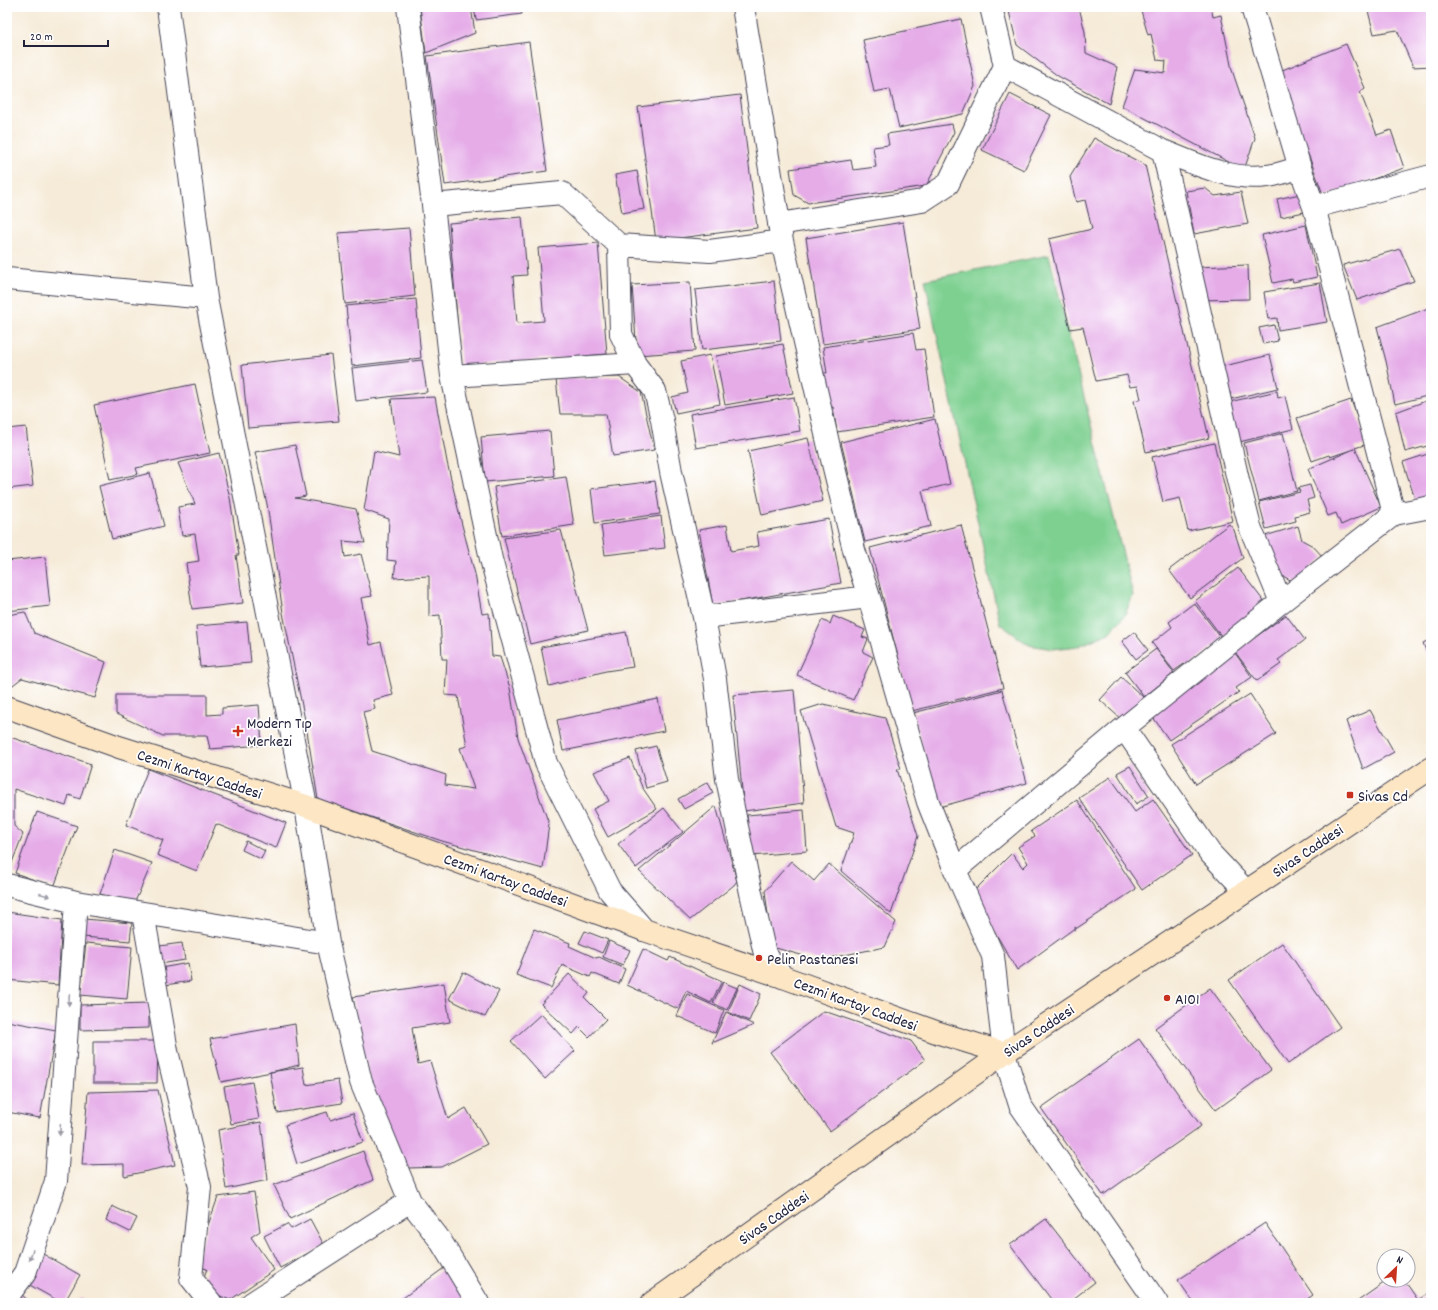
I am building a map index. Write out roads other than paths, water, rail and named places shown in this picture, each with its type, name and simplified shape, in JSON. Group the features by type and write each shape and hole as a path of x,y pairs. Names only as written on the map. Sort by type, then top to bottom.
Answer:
{"street":[{"path":"168,7 206,298 306,806 328,944 361,1082 410,1201 440,1240 478,1303"},
{"path":"408,7 433,205 452,376 491,558 546,763 610,891 644,930"},
{"path":"743,7 781,233 854,550 928,802 955,870 993,956 1004,1053 1020,1105 1157,1303"},
{"path":"433,205 562,193 619,245 710,251 922,200 948,184 1005,66 991,7"},
{"path":"1252,7 1300,168 1314,208 1394,514"},
{"path":"1005,66 1163,151 1210,170 1243,177 1268,176 1300,168"},
{"path":"1163,151 1228,438 1250,527 1280,602"},
{"path":"1314,208 1431,176"},
{"path":"619,245 621,334 635,364 655,390 671,472 704,617 715,679 727,779 751,893 765,954 783,976"},
{"path":"7,279 206,298"},
{"path":"452,376 635,364"},
{"path":"955,870 1124,728 1280,602 1394,514 1431,507"},
{"path":"704,617 869,597"},
{"name":"Cezmi Kartay Caddesi","path":"7,707 119,747 306,806 644,930 783,976 939,1033 1004,1053"},
{"path":"1124,728 1210,853 1246,891"},
{"name":"Sivas Caddesi","path":"652,1303 1004,1053 1431,768"},
{"path":"7,885 76,902 328,944"},
{"path":"7,1297 26,1272 56,1181 76,902"},
{"path":"143,913 167,1051 200,1187 191,1278 211,1303"},
{"path":"252,1303 410,1201"}],"place":[{"name":"Modern Tıp Merkezi","path":"238,731"},
{"name":"Sivas Cd","path":"1350,795"},
{"name":"Pelin Pastanesi","path":"759,958"},
{"name":"A101","path":"1167,998"}]}
